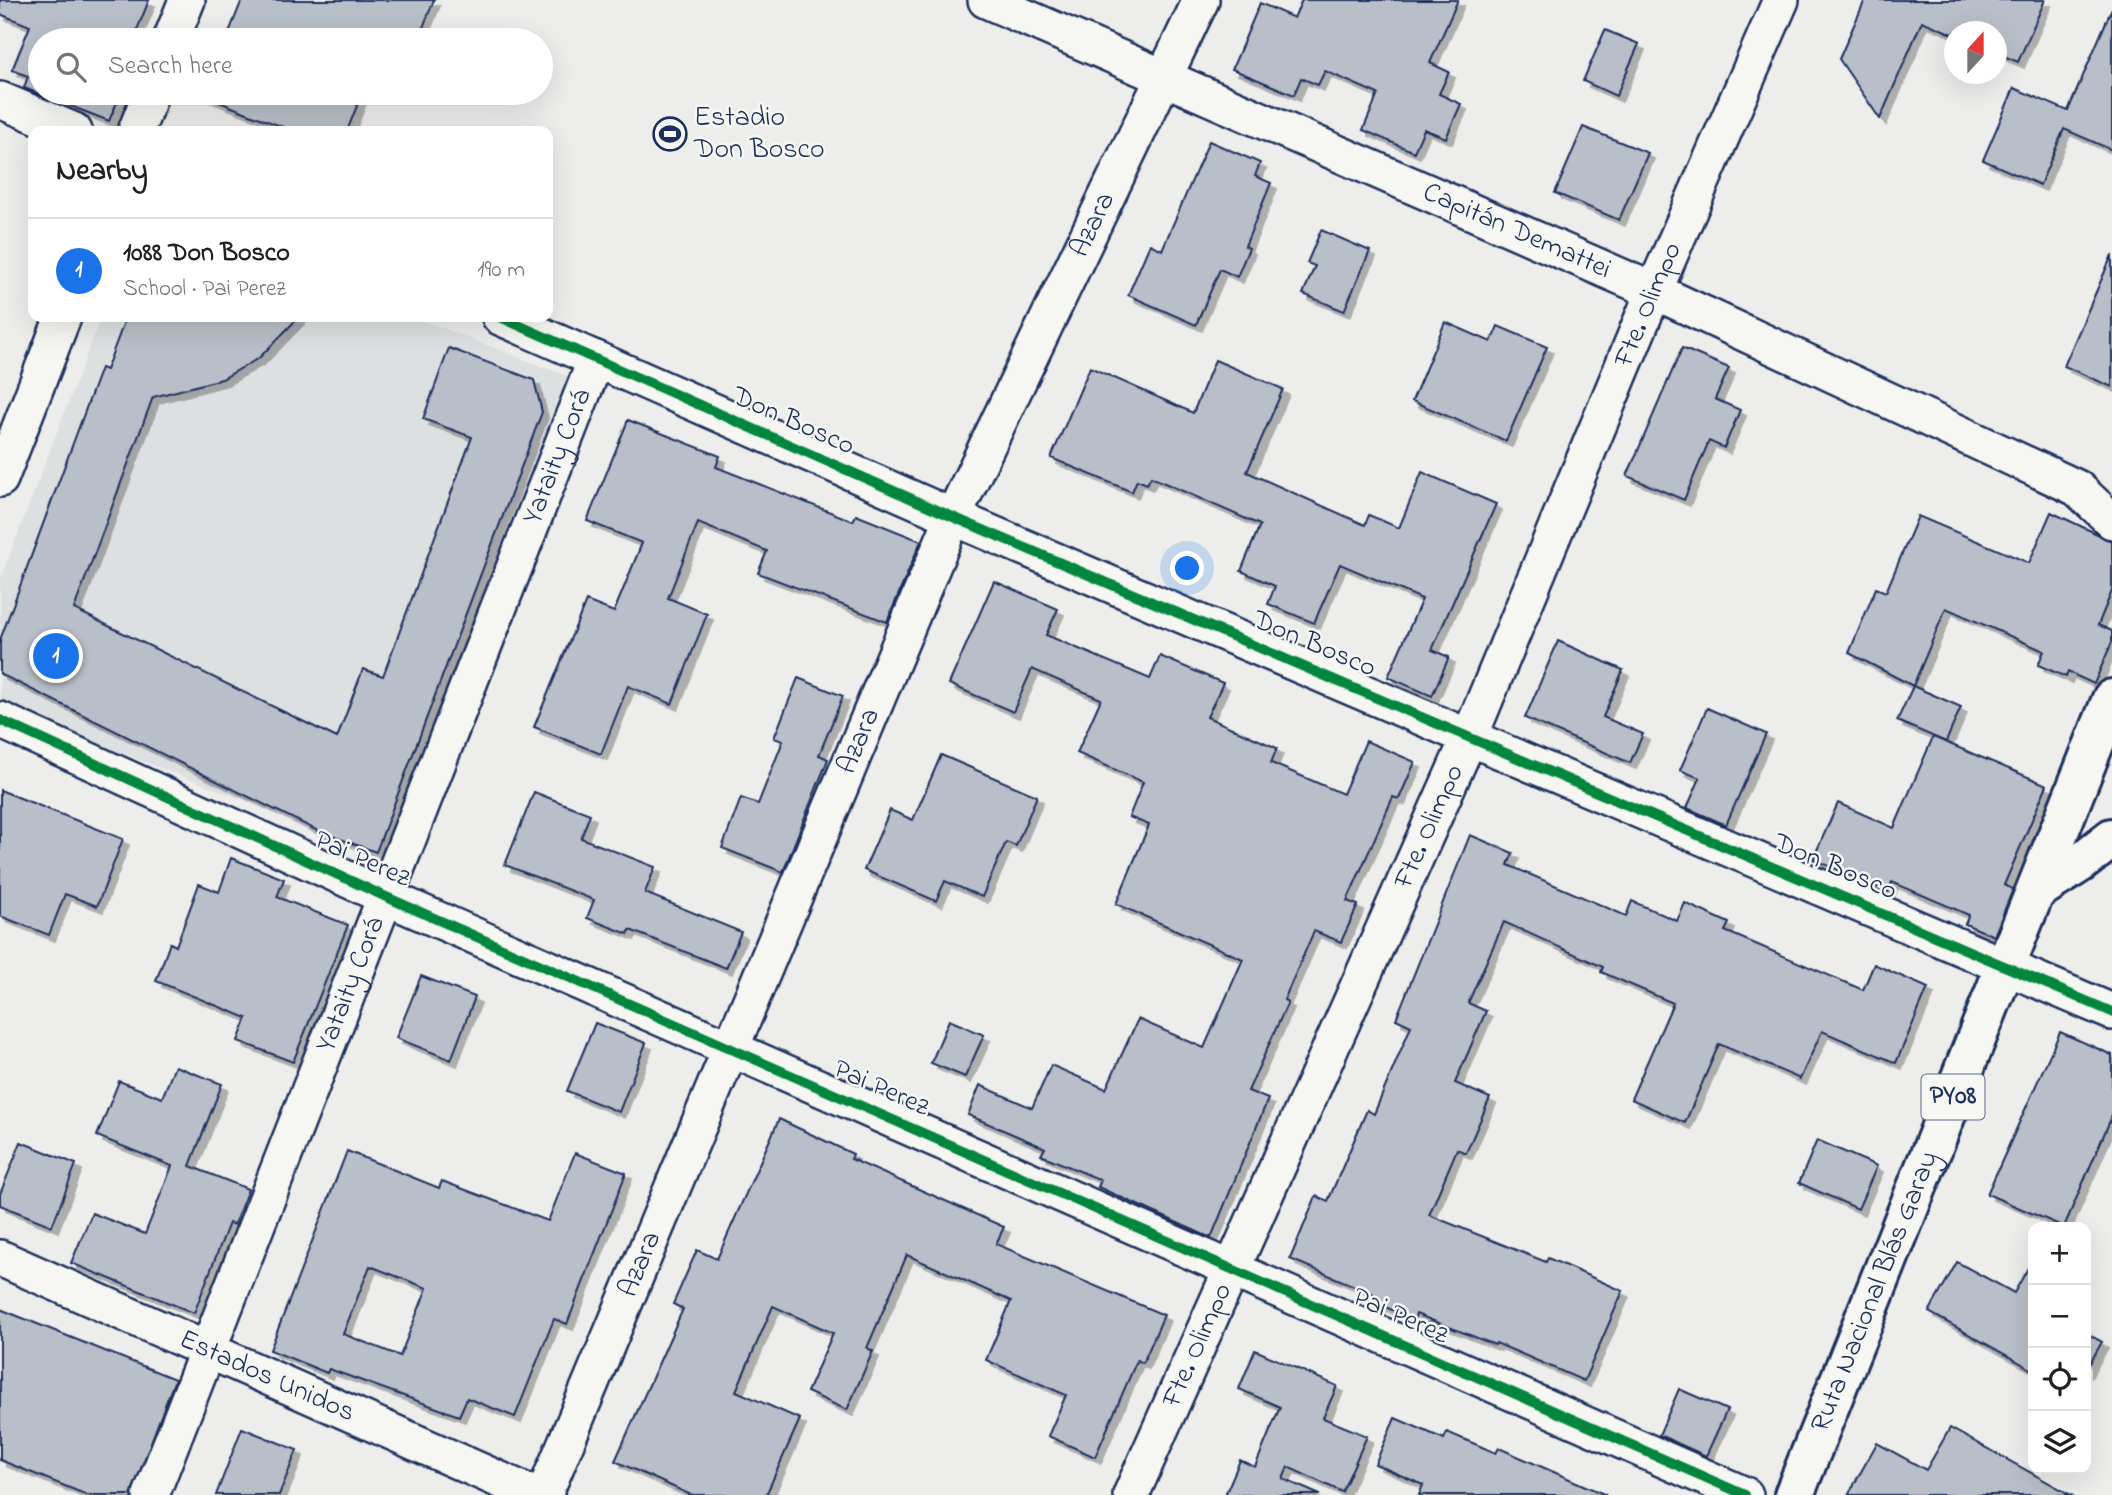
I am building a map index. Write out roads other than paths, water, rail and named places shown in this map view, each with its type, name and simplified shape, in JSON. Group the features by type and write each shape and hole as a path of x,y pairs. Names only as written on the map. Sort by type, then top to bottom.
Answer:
{"main road":[{"name":"Ruta Nacional Blás Garay","path":"1794,1495 2112,699"},
{"path":"2036,891 2080,863 2112,838"}],"street":[{"path":"176,28 187,0"},
{"name":"Capitán Demattei","path":"986,0 1654,291 2077,488 2112,521"},
{"name":"Azara","path":"544,1495 953,517 1201,0"},
{"name":"Fte. Olimpo","path":"1131,1495 1470,736 1654,291 1781,0"},
{"path":"0,100 62,126"},
{"path":"138,126 146,105"},
{"path":"0,479 61,322"},
{"name":"Don Bosco","path":"511,322 953,517 2112,1012"},
{"name":"Yataity Corá","path":"151,1495 596,359"},
{"name":"Pai Perez","path":"0,720 384,896 1745,1495"},
{"name":"Estados Unidos","path":"0,1258 534,1495"}],"place":[{"name":"Estadio Don Bosco","path":"670,134"},
{"name":"1088 Don Bosco","path":"56,656"}]}
